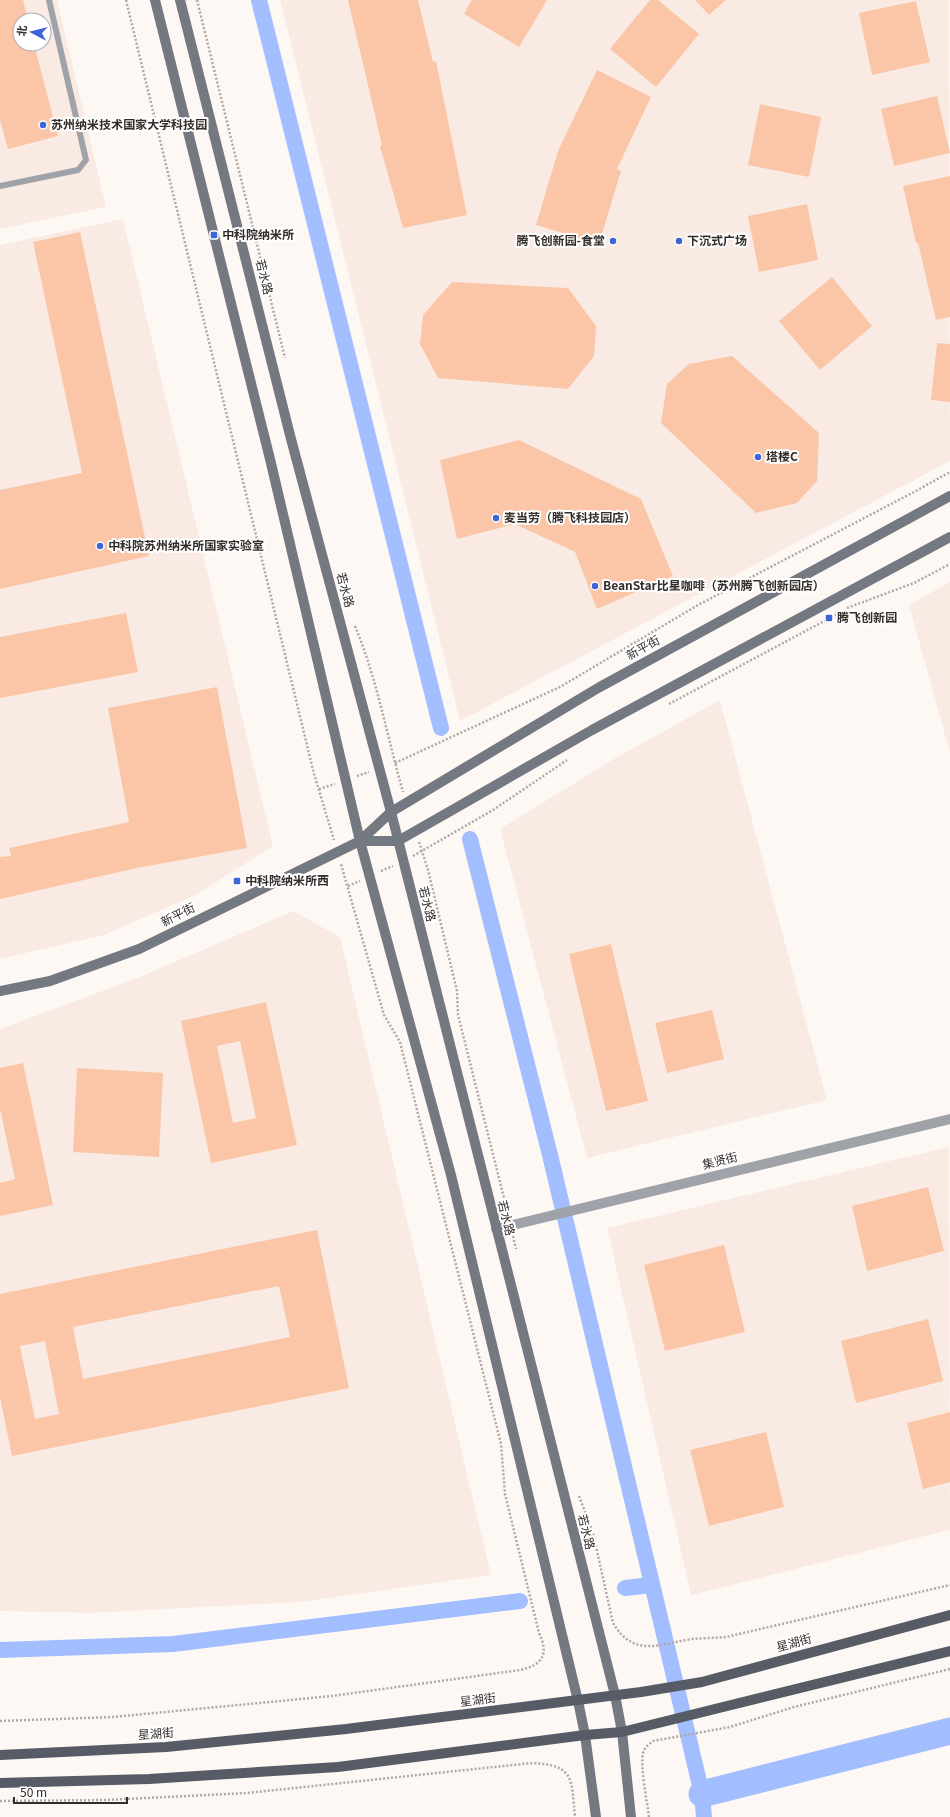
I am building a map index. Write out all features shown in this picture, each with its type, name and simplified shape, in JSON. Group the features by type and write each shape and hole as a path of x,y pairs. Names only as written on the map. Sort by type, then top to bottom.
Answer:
{"main road":[{"path":"155,0 270,459 360,841 451,1175 578,1701 596,1817"},
{"name":"若水路","path":"180,0 291,439 391,812 615,1695 622,1732 631,1817"},
{"name":"新平街","path":"0,992 50,981 139,949 360,841 391,812 598,688 950,496"},
{"name":"新平街","path":"360,841 398,841 592,730 950,537"},
{"name":"星湖街","path":"0,1755 166,1747 346,1729 641,1692 702,1682 950,1616"},
{"path":"0,1783 149,1779 338,1767 584,1735 622,1732 950,1651"}],"street":[{"name":"集贤街","path":"496,1229 950,1119"}],"lane":[{"path":"0,186 78,170 86,160 49,0"}],"path":[{"path":"0,1721 113,1717 332,1696 520,1670 532,1667 538,1663 542,1655 544,1644 539,1633 505,1494 501,1444 400,1042 384,1015 348,886 314,774 126,0"},
{"path":"197,0 287,365"},
{"path":"388,766 560,687 698,605 950,472"},
{"path":"663,708 849,607 914,583 950,564"},
{"path":"353,620 368,656 395,763 404,792"},
{"path":"348,886 403,862 493,810 568,760"},
{"path":"417,836 428,870 457,991 458,1014 510,1222"},
{"path":"512,1229 517,1251"},
{"path":"577,1492 593,1533 613,1623 621,1635 631,1643 646,1647 693,1639 726,1637 950,1585"},
{"path":"649,1817 643,1766 643,1753 647,1746 653,1741 730,1727 794,1707 950,1669"},
{"path":"0,1801 106,1800 247,1794 532,1763 555,1766 564,1770 569,1775 572,1781 576,1817"}],"shaded area":[{"name":"苏州纳米技术国家大学科技园","path":"0,0 57,0 106,207 0,229"},
{"path":"280,0 949,0 950,461 460,721"},
{"name":"中科院苏州纳米所国家实验室","path":"123,219 273,846 196,895 104,935 0,959 0,245"},
{"path":"950,582 950,753 909,605"},
{"path":"720,700 827,1100 587,1158 500,829 614,759"},
{"path":"293,911 340,937 491,1575 301,1602 89,1613 0,1611 0,1029 137,978"},
{"path":"949,1147 950,1530 691,1595 607,1228"}],"building":[{"path":"0,0 23,0 26,12 12,12 12,52 36,52 58,136 8,149 0,120"},
{"path":"348,0 418,0 433,62 436,61 467,215 403,228 380,146 382,145"},
{"path":"472,0 547,0 519,47 464,14"},
{"path":"650,0 658,0 699,34 656,87 610,49"},
{"path":"695,0 726,0 709,15"},
{"path":"916,1 930,62 872,75 859,13"},
{"path":"597,70 651,97 617,169 621,171 599,244 536,225 558,151"},
{"path":"937,96 950,153 894,166 881,109"},
{"path":"760,104 821,117 809,177 748,165"},
{"path":"950,176 950,317 936,320 903,186"},
{"path":"807,204 818,260 759,272 748,216"},
{"path":"80,232 149,556 0,589 0,490 82,473 33,242"},
{"path":"832,277 872,326 820,370 779,321"},
{"path":"452,282 568,288 596,326 594,356 568,389 438,378 420,344 423,315"},
{"path":"937,343 950,344 950,402 931,400"},
{"name":"塔楼C","path":"732,356 819,433 817,481 797,503 756,513 661,423 667,384 689,364"},
{"path":"519,440 641,499 673,576 597,609 575,552 515,524 457,539 440,460"},
{"path":"126,613 138,672 0,698 0,637"},
{"path":"217,687 247,848 137,868 0,899 0,857 11,856 9,848 129,822 108,708"},
{"path":"611,944 648,1101 606,1111 569,954"},
{"path":"266,1002 297,1145 211,1163 181,1021","holes":["240,1041 256,1118 233,1123 217,1046"]},
{"path":"712,1010 724,1059 667,1073 655,1023"},
{"path":"23,1063 53,1205 0,1216 0,1183 15,1179 0,1109 0,1068"},
{"path":"77,1068 163,1073 159,1157 73,1152"},
{"path":"928,1187 944,1251 867,1271 852,1206"},
{"path":"317,1230 349,1388 12,1456 0,1397 0,1294","holes":["279,1286 290,1337 83,1379 73,1327","45,1341 59,1414 35,1419 20,1346"]},
{"path":"724,1245 745,1332 665,1351 644,1265"},
{"path":"928,1319 943,1381 856,1403 841,1341"},
{"path":"950,1412 950,1482 923,1489 907,1423"},
{"path":"766,1432 784,1507 709,1526 690,1450"}],"waterway":[{"path":"259,0 441,728"},
{"path":"470,839 550,1155 702,1794 704,1817"},
{"path":"625,1588 651,1585"},
{"path":"0,1650 173,1644 520,1601"},
{"path":"702,1794 950,1731"}],"place":[{"name":"苏州纳米技术国家大学科技园","path":"43,125"},
{"name":"中科院纳米所","path":"214,235"},
{"name":"腾飞创新园-食堂","path":"613,241"},
{"name":"下沉式广场","path":"679,241"},
{"name":"塔楼C","path":"758,457"},
{"name":"麦当劳（腾飞科技园店）","path":"496,518"},
{"name":"中科院苏州纳米所国家实验室","path":"100,546"},
{"name":"BeanStar比星咖啡（苏州腾飞创新园店）","path":"595,586"},
{"name":"腾飞创新园","path":"829,618"},
{"name":"中科院纳米所西","path":"237,881"}]}
